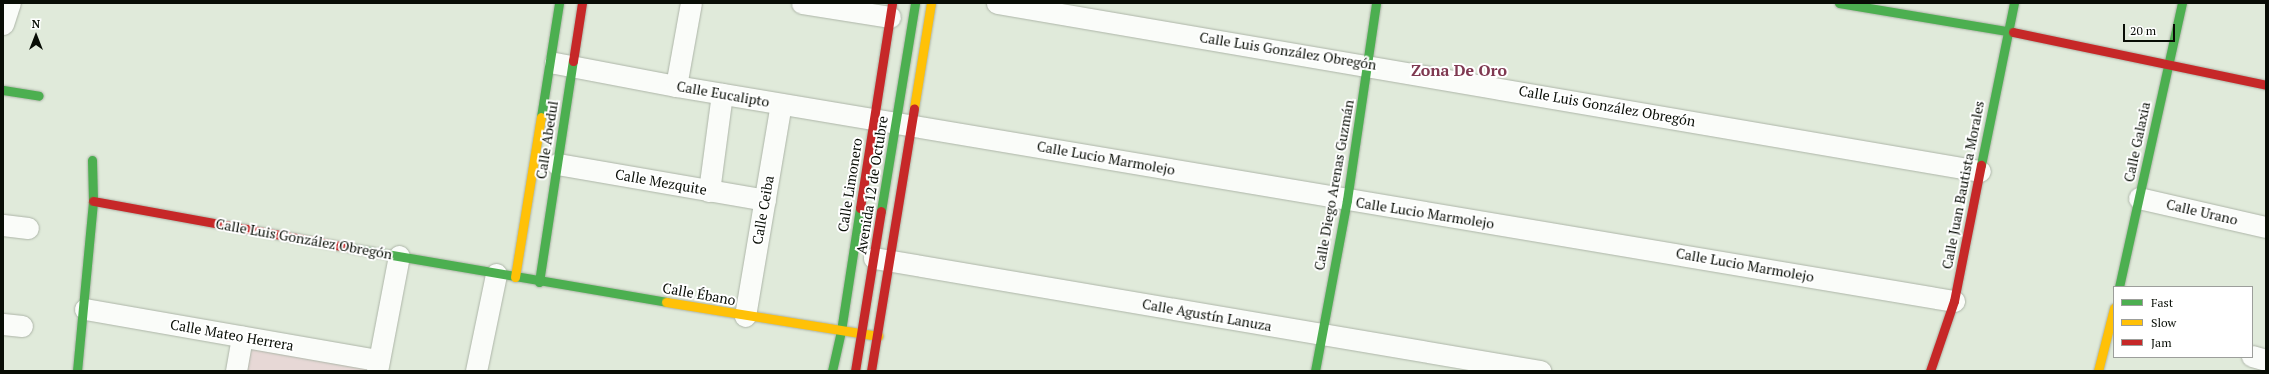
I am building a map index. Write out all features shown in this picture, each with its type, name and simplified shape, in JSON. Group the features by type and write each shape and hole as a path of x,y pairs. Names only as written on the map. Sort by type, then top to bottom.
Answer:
{"street":[{"path":"3,24 10,3"},
{"name":"Calle Abedul","path":"506,276 550,62 559,3"},
{"name":"Calle Abedul","path":"539,282 582,3"},
{"path":"676,86 691,3"},
{"path":"802,3 891,10"},
{"name":"Avenida 12 de Octubre","path":"855,371 861,334 882,259 904,123 915,3"},
{"name":"Avenida 12 de Octubre","path":"871,371 878,336 882,259 904,123 931,3"},
{"name":"Calle Luis González Obregón","path":"997,3 1368,64 1980,171"},
{"name":"Calle Diego Arenas Guzmán","path":"1315,371 1347,200 1376,3"},
{"path":"1839,3 2008,31 2266,84"},
{"name":"Calle Juan Bautista Morales","path":"1930,371 1954,301 2014,3"},
{"name":"Calle Galaxia","path":"2119,286 2182,3"},
{"name":"Calle Limonero","path":"832,371 841,331 891,10"},
{"name":"Calle Eucalipto","path":"550,62 722,94 904,123"},
{"path":"3,90 38,96"},
{"path":"709,191 722,94"},
{"name":"Calle Ceiba","path":"745,316 781,104"},
{"name":"Calle Lucio Marmolejo","path":"904,123 1347,200 1954,301"},
{"path":"78,371 85,309 93,201 92,160"},
{"name":"Calle Mezquite","path":"557,164 765,200"},
{"name":"Calle Urano","path":"2139,198 2266,227"},
{"name":"Calle Luis González Obregón","path":"93,201 506,276"},
{"path":"3,225 28,228"},
{"path":"377,366 399,256"},
{"name":"Calle Agustín Lanuza","path":"882,259 1540,371"},
{"path":"476,371 506,276"},
{"name":"Calle Ébano","path":"506,276 745,316 878,336"},
{"name":"Calle Mateo Herrera","path":"85,309 242,337 377,366"},
{"path":"2098,371 2113,317"},
{"path":"236,371 242,337"},
{"path":"2253,356 2266,360"}],"shaded area":[{"path":"245,340 376,364 375,371 240,371"}],"traffic: fast":[{"path":"541,117 559,3"},
{"path":"881,211 915,3"},
{"path":"1315,371 1347,200 1376,3"},
{"path":"1839,3 2013,32"},
{"path":"1981,165 2014,3"},
{"path":"2119,286 2182,3"},
{"path":"539,282 573,61"},
{"path":"3,90 39,96"},
{"path":"77,371 93,201 92,160"},
{"path":"832,371 841,331 860,208"},
{"path":"351,248 666,302"}],"traffic: slow":[{"path":"914,108 931,3"},
{"path":"515,277 541,117"},
{"path":"666,302 878,336"},
{"path":"2098,371 2113,312"}],"traffic: jam":[{"path":"573,61 582,3"},
{"path":"860,208 892,3"},
{"path":"2013,32 2266,85"},
{"path":"871,371 914,108"},
{"path":"1930,371 1954,301 1981,165"},
{"path":"93,201 351,248"},
{"path":"855,371 881,211"}],"district":[{"name":"Zona De Oro","path":"1459,70"}]}
